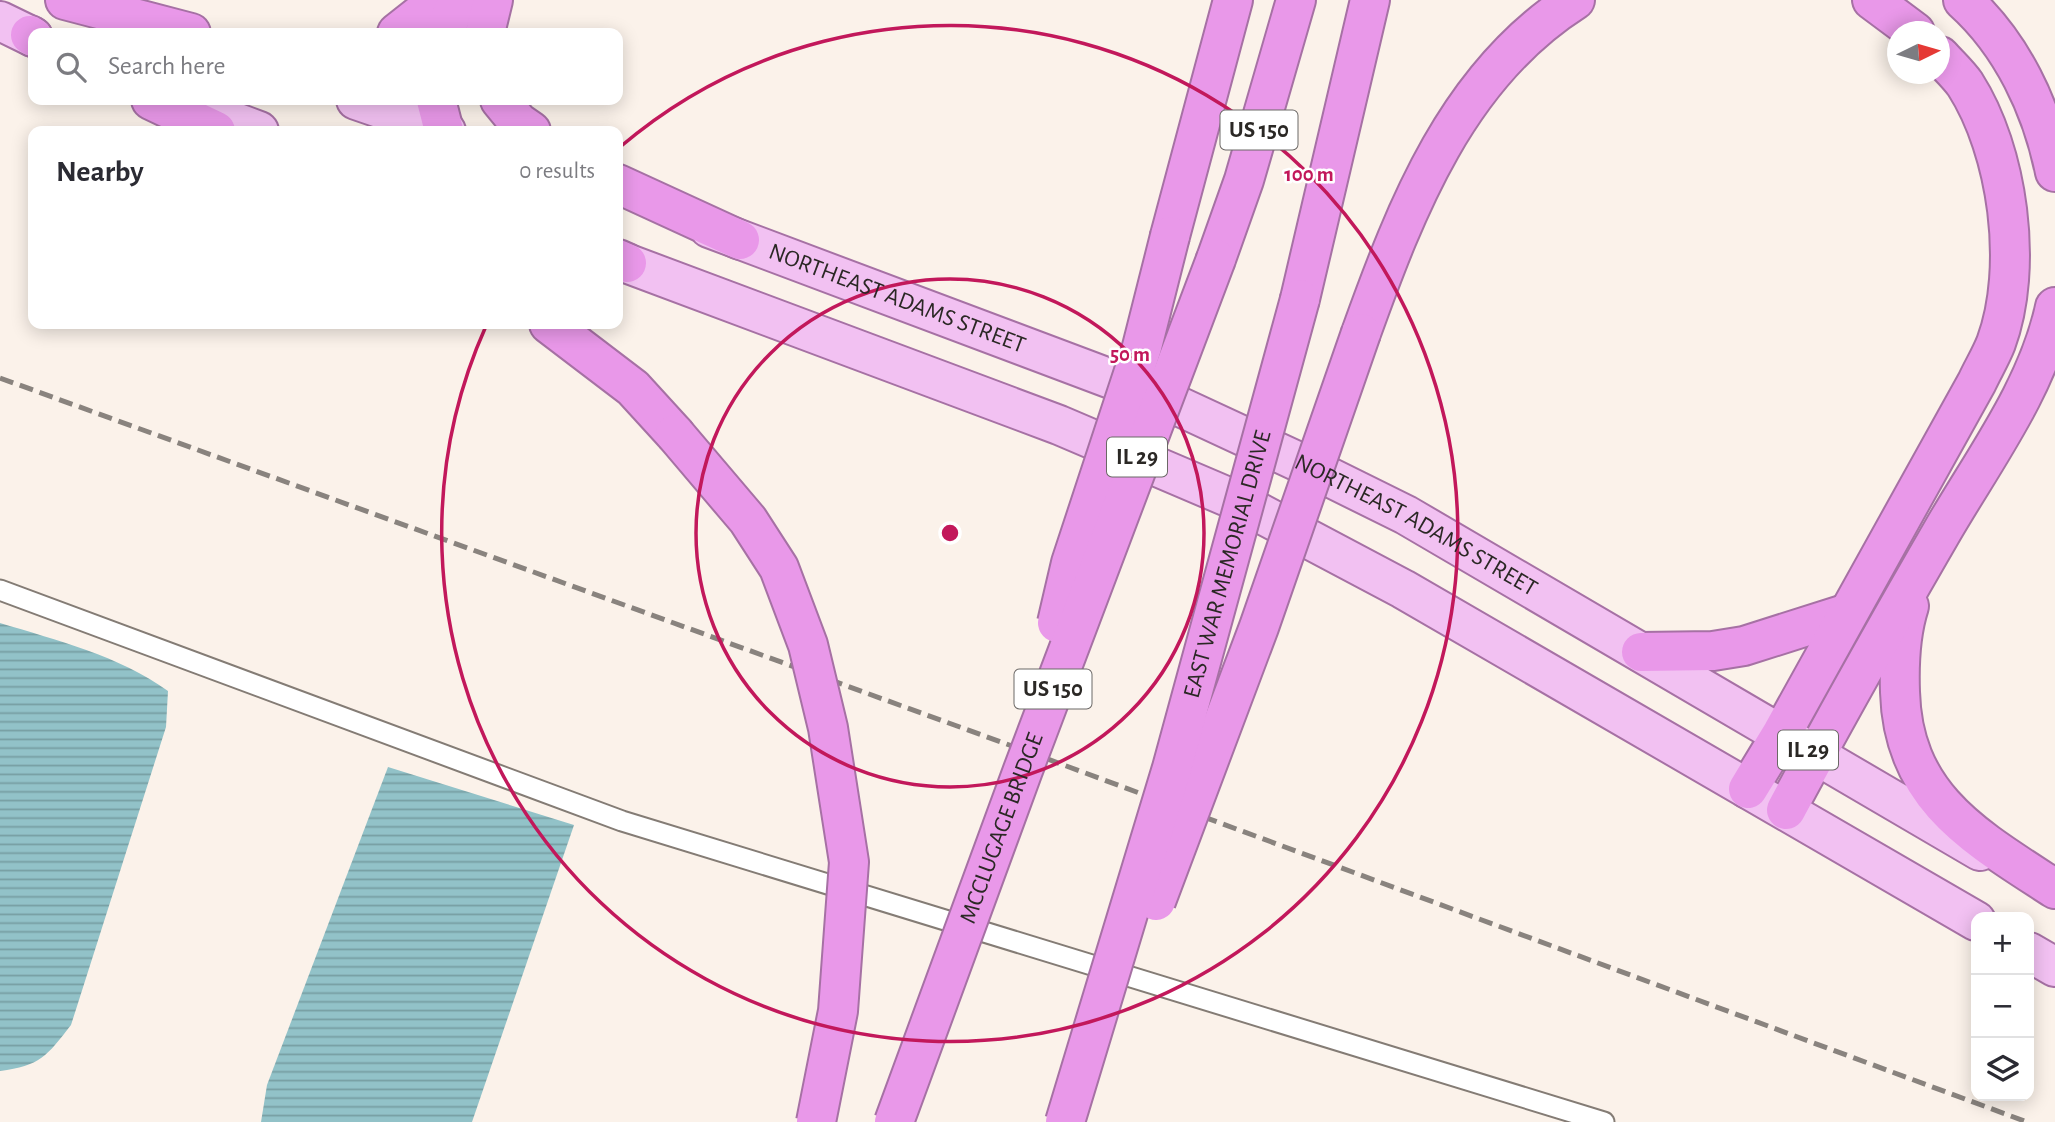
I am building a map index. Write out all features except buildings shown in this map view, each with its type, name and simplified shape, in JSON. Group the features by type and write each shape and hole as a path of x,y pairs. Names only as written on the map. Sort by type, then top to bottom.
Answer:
{"highway":[{"path":"65,0 172,28"},
{"path":"403,28 426,10 433,0"},
{"path":"446,28 458,0"},
{"path":"486,28 493,0"},
{"path":"1023,770 1071,563 1142,347 1233,0"},
{"name":"MCCLUGAGE BRIDGE","path":"894,1122 1023,770 1216,259 1244,180 1296,0"},
{"name":"EAST WAR MEMORIAL DRIVE","path":"1065,1122 1172,768 1300,299 1370,0"},
{"path":"1071,1122 1259,627 1361,333 1409,207 1448,133 1495,70 1518,45 1575,0"},
{"path":"1872,0 1900,21"},
{"path":"1962,0 1995,36 2018,69 2041,121 2055,172"},
{"path":"1748,789 1978,382 1996,342 2006,301 2010,256 2005,192 1987,130 1964,83 1950,67"},
{"path":"161,105 206,126"},
{"path":"504,105 524,126"},
{"path":"623,186 740,240"},
{"path":"1786,810 2031,377 2055,307"},
{"path":"556,329 633,388 748,520 779,568 808,645 828,729 849,862 838,1011 816,1122"},
{"path":"1938,539 1916,584 1903,627 1899,687 1908,747 1924,782 1945,808 1978,837 2055,889"},
{"path":"1641,652 1713,651 1744,646 1848,612"}],"main road":[{"path":"65,0 152,28"},
{"path":"190,105 246,126"},
{"path":"375,105 442,123"},
{"name":"NORTHEAST ADAMS STREET","path":"623,196 1159,397 1406,515 2055,895"},
{"name":"IL 29","path":"623,261 1059,425 1227,496 1392,583 1971,918"},
{"path":"2034,955 2055,968"}],"lane":[{"path":"0,590 622,821 1604,1122"}],"water":[{"path":"0,623 109,659 168,691 166,727 71,1025 42,1058 25,1066 0,1071"},
{"path":"388,767 574,825 472,1122 261,1122 267,1085"}],"railway":[{"path":"0,378 1034,754 2027,1122"}]}
